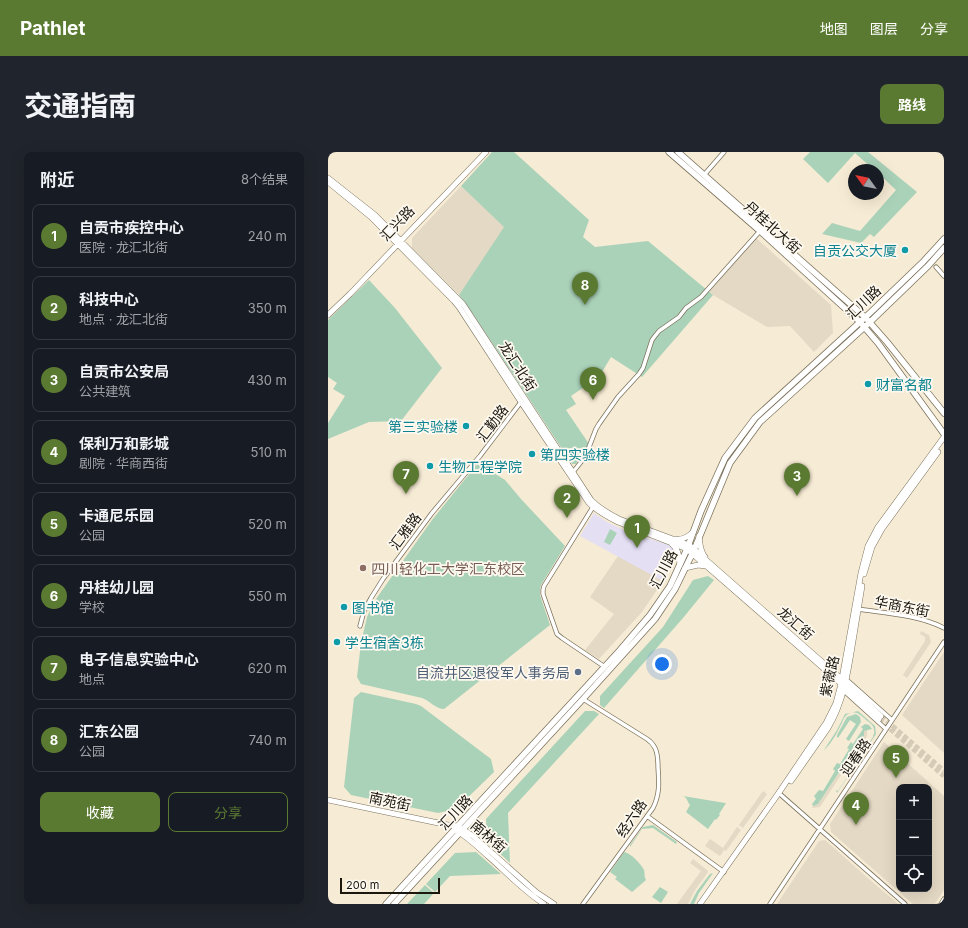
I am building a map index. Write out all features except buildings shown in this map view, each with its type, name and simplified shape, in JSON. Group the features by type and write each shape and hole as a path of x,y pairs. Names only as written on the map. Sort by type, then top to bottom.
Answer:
{"main road":[{"name":"汇兴路","path":"328,311 398,241 482,152"},
{"path":"328,315 350,294 398,241 486,152"},
{"name":"丹桂北大街","path":"669,152 702,177 865,317 944,413"},
{"name":"丹桂北大街","path":"678,152 702,177 860,322 878,343 944,434"},
{"name":"龙汇北街","path":"328,178 369,210 459,307 589,503 608,518 670,540"},
{"name":"龙汇北街","path":"328,182 398,241 463,304 591,500 619,519 688,547 693,551"},
{"name":"汇川路","path":"394,904 650,615 670,586 725,458 755,418 860,322 923,262 944,239"},
{"name":"汇川路","path":"386,904 584,699 655,619 675,589 693,551 730,463 760,422 870,322 928,266 944,248"},
{"name":"紫薇路","path":"700,904 781,795 831,723 840,703 844,684 861,572 868,546 878,527 944,437"},
{"name":"紫薇路","path":"856,609 864,573 875,541 944,443"},
{"path":"680,564 679,555 670,540 689,536 695,529"},
{"path":"685,568 707,564 702,554 699,536"},
{"name":"龙汇街","path":"693,551 880,717"},
{"name":"紫薇路","path":"703,904 826,723 844,684"},
{"name":"南苑街","path":"328,800 448,825"},
{"name":"南林街","path":"448,825 459,829 484,845 536,892 554,904"},
{"name":"南林街","path":"459,829 533,896 544,904"}],"street":[{"path":"702,177 724,152"},
{"path":"573,472 581,462 596,429 618,397 639,374 652,340 655,336 659,331 679,317 686,308 702,297 760,231"},
{"path":"936,267 944,276"},
{"name":"汇勤路","path":"480,456 521,402"},
{"name":"汇雅路","path":"360,626 364,612 383,579 432,513 480,456"},
{"path":"593,507 544,586 543,594 557,634 605,667"},
{"name":"华商东街","path":"856,609 922,619 935,623 944,628"},
{"name":"迎春路","path":"770,904 944,642"},
{"path":"844,684 892,720"},
{"path":"844,684 886,729"},
{"name":"经六路","path":"584,699 647,738 655,748 659,780 659,790 655,804 584,904"},
{"path":"781,795 905,904"},
{"path":"647,816 724,872"},
{"path":"941,904 944,899"}],"shaded area":[{"path":"461,186 505,227 459,295 412,248 412,238"},
{"path":"756,238 831,305 833,333 814,352 790,326 767,327 713,295 709,291"},
{"path":"594,513 607,522 624,530 672,546 674,549 671,566 663,581 580,536"},
{"path":"618,556 663,581 642,612 599,659 585,650 614,614 590,597"},
{"path":"921,631 929,635 931,642 907,678 903,675 925,641 925,637 920,634"},
{"path":"944,652 944,753 902,715"},
{"path":"867,730 867,736 843,774 840,772 864,735 864,731"},
{"path":"884,742 931,784 896,784 896,889 831,832 830,824"},
{"path":"839,773 841,775 820,807 813,808 812,807 814,805 818,804"},
{"path":"932,785 944,796 944,890 935,904 913,904 899,892 932,892"},
{"path":"763,791 767,794 743,828 739,825"},
{"path":"737,827 741,830 726,851 724,850 720,856 705,846 710,839 723,848"},
{"path":"825,840 898,904 777,904 819,841"},
{"path":"693,859 708,872 695,890 688,904 677,904 701,871 690,863"}],"green space":[{"path":"492,152 514,152 589,220 583,237 595,247 648,241 713,295 642,377 611,357 599,377 571,396 576,404 566,410 589,444 576,464 572,464 459,295 504,227 461,186"},
{"path":"810,152 868,152 883,164 867,164 855,153 828,183 803,159"},
{"path":"884,165 917,192 874,237 870,234 861,243 822,234 832,223 860,231 896,190 884,179"},
{"path":"369,280 395,308 442,368 401,421 369,422 328,439 328,423 345,396 333,389 337,383 328,377 328,320"},
{"path":"478,463 505,480 565,546 541,585 540,590 540,595 550,625 444,709 438,708 422,698 361,684 357,677 361,643 367,617 374,602 432,520"},
{"path":"610,529 617,533 610,545 604,542"},
{"path":"708,576 714,580 683,618 604,708 600,705 600,696 663,627 693,580"},
{"path":"361,692 421,706 491,759 494,772 456,809 438,813 351,795 344,787 354,698"},
{"path":"585,711 594,711 599,714 508,813 510,863 487,841 486,819"},
{"path":"858,711 875,726 876,734 837,793 836,790 838,791 873,737 873,727 858,714 853,712"},
{"path":"852,712 844,718 833,740 824,750 845,714"},
{"path":"856,714 860,717 861,722 849,741 846,739 856,724 850,720 838,738 837,735 847,717"},
{"path":"865,724 869,725 872,729 864,731 864,735 818,804 813,806 812,804 816,799 814,796 819,790 823,791 835,771 833,769 837,763 840,764 849,749 847,748 851,742 853,744 863,729 861,727"},
{"path":"683,796 726,803 719,814 720,815 708,829 686,812 690,805"},
{"path":"653,825 677,842 676,844 653,828 642,829 630,847 643,827"},
{"path":"476,852 501,874 450,876 435,892 426,884 455,853"},
{"path":"624,852 633,857 641,865 644,870 646,880 632,892 615,879 617,877 610,872"},
{"path":"713,873 699,893 694,904 690,904 697,891 710,874"},
{"path":"425,885 434,893 424,904 407,904"},
{"path":"660,887 668,892 661,903 652,897"}],"tunnel":[{"path":"881,716 944,771"},
{"path":"879,719 944,776"}],"place":[{"name":"自贡公交大厦","path":"905,250"},
{"name":"汇东公园","path":"585,305"},
{"name":"财富名都","path":"868,384"},
{"name":"丹桂幼儿园","path":"593,400"},
{"name":"第三实验楼","path":"466,426"},
{"name":"第四实验楼","path":"532,454"},
{"name":"生物工程学院","path":"430,466"},
{"name":"电子信息实验中心","path":"406,494"},
{"name":"自贡市公安局","path":"797,496"},
{"name":"科技中心","path":"567,518"},
{"name":"自贡市疾控中心","path":"637,548"},
{"name":"四川轻化工大学汇东校区","path":"363,568"},
{"name":"图书馆","path":"344,607"},
{"name":"学生宿舍3栋","path":"337,642"},
{"name":"自流井区退役军人事务局","path":"578,672"},
{"name":"卡通尼乐园","path":"896,778"},
{"name":"保利万和影城","path":"856,825"}]}
